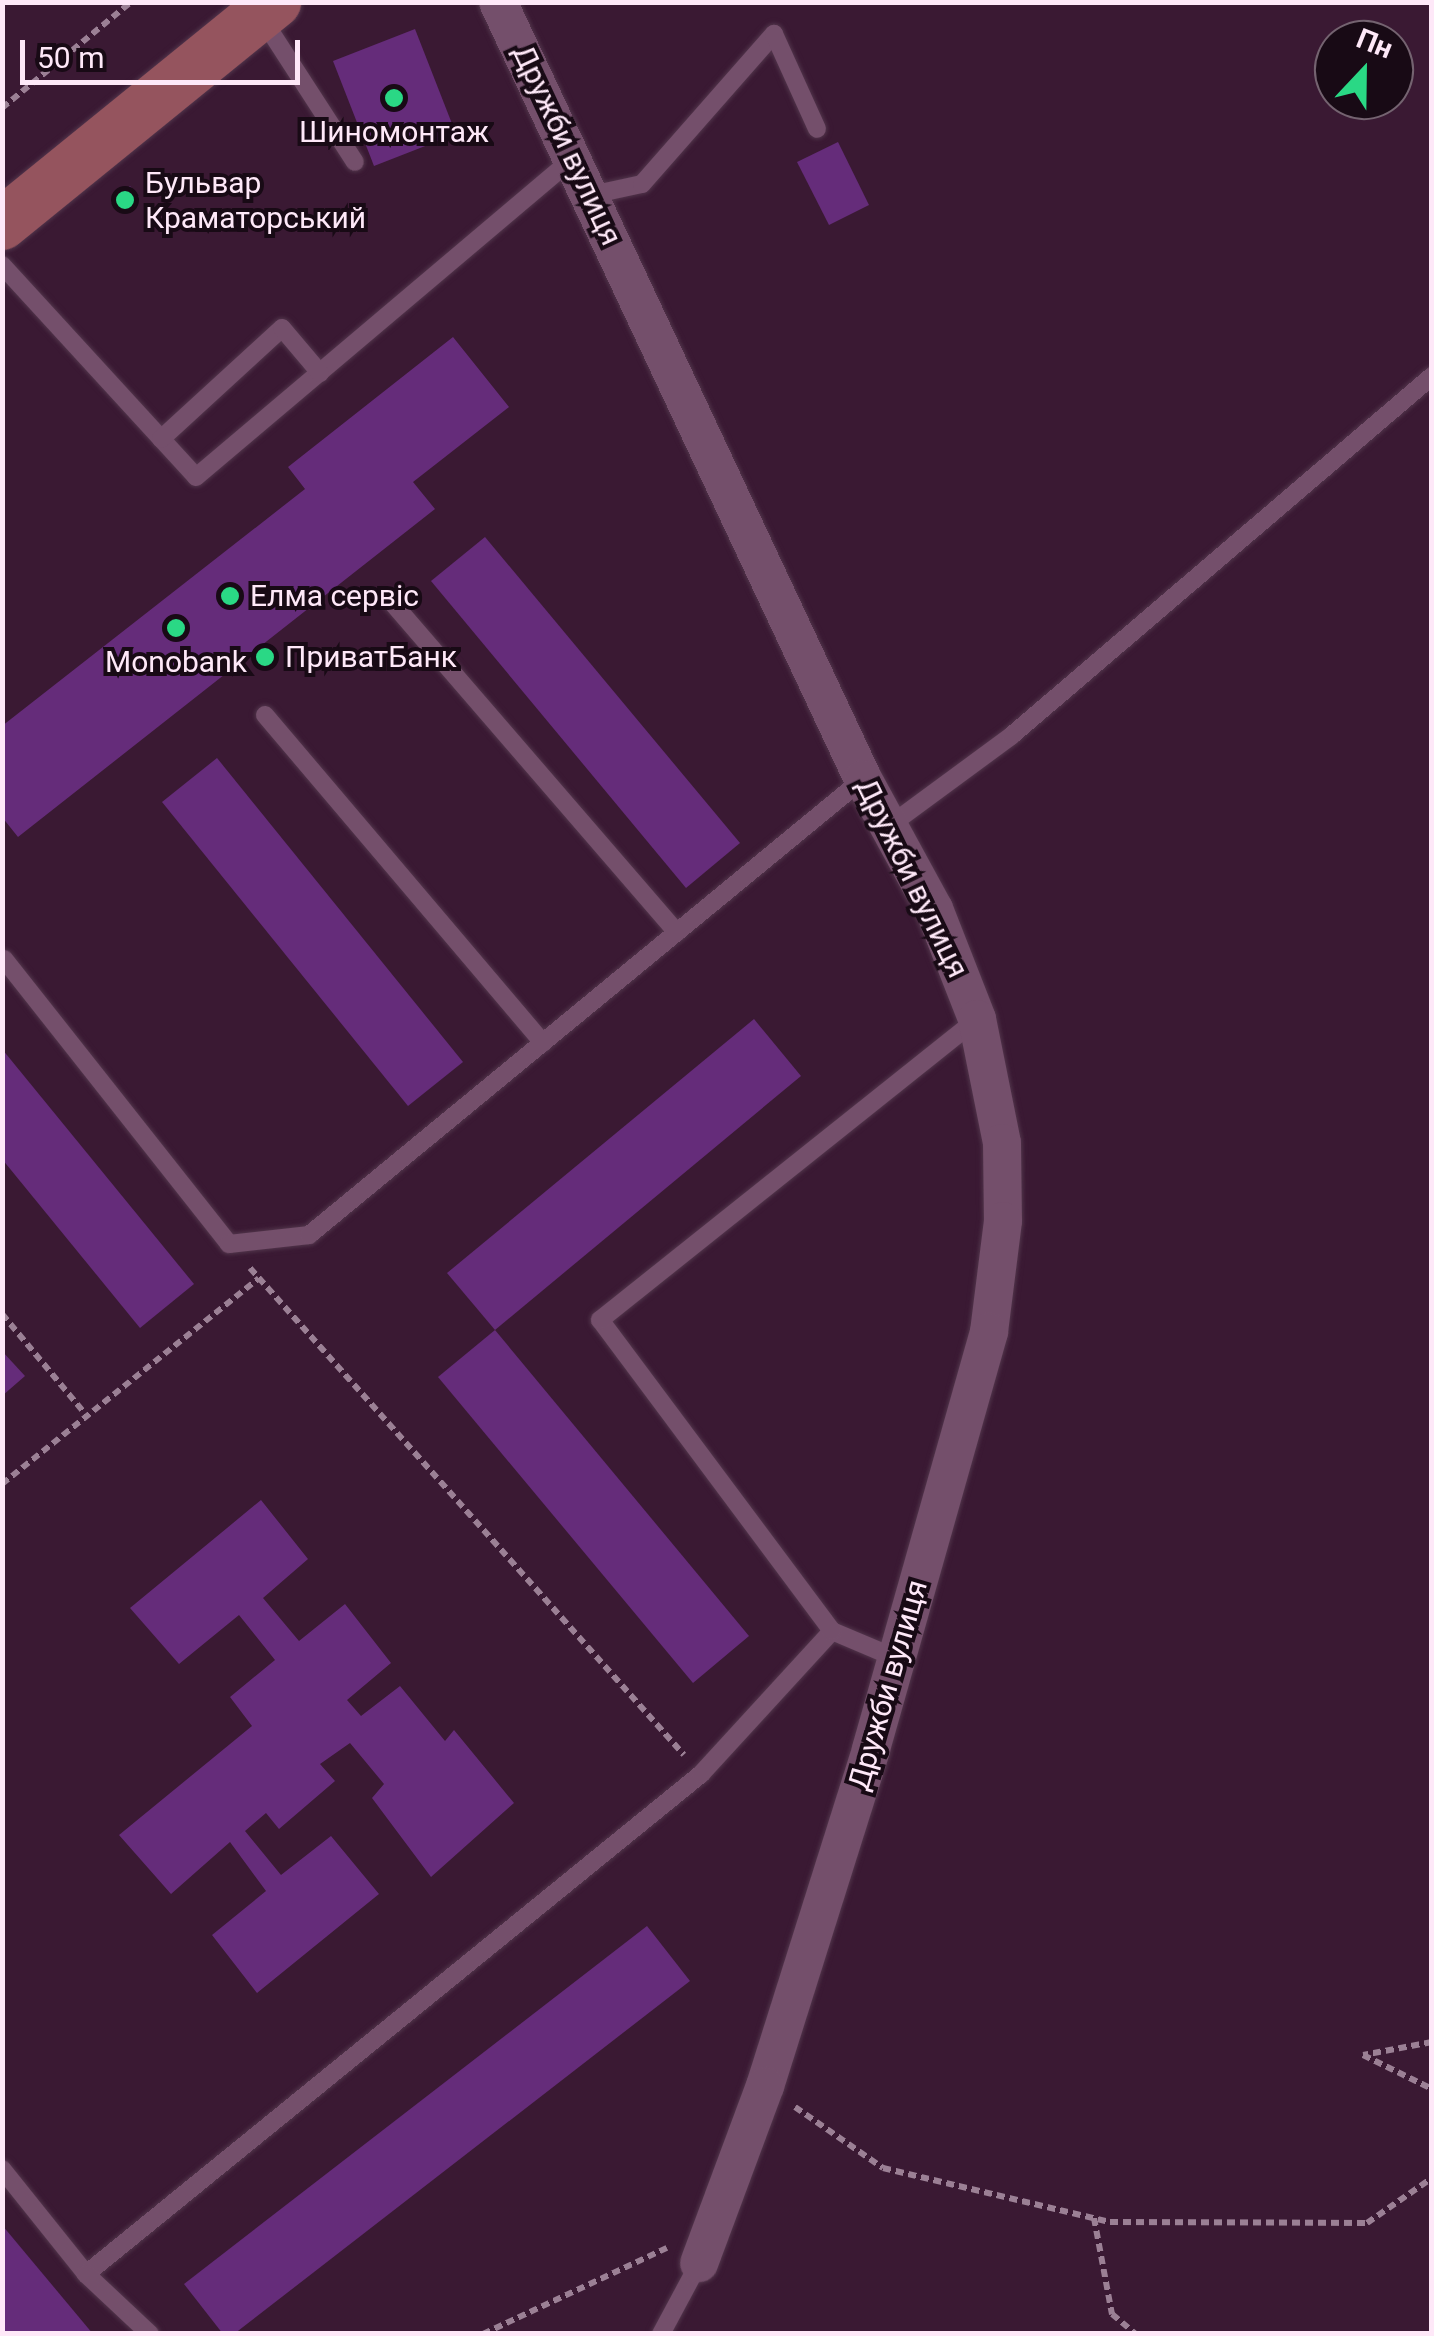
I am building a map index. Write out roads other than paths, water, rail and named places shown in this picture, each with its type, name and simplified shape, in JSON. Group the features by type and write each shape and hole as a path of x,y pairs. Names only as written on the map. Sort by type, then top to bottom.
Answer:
{"street":[{"name":"Дружби вулиця","path":"498,2 863,778 934,909 978,1019 1002,1143 1003,1221 989,1332 896,1658 765,2086 705,2247"},
{"path":"2,224 268,9"}],"lane":[{"path":"268,9 355,162"},
{"path":"592,195 642,184 774,34 817,129"},
{"path":"2,265 196,478 574,158"},
{"path":"161,439 282,328 320,372"},
{"path":"889,826 1011,736 1432,376"},
{"path":"390,600 677,932"},
{"path":"265,714 543,1043"},
{"path":"4,958 229,1244 309,1235 863,778"},
{"path":"896,1658 832,1632 600,1320 978,1019"},
{"path":"86,2274 701,1774 832,1632"},
{"path":"2,2168 86,2274 150,2334"},
{"path":"661,2334 705,2247"}],"place":[{"name":"Шиномонтаж","path":"394,98"},
{"name":"Бульвар Краматорський","path":"125,200"},
{"name":"Елма сервіс","path":"230,596"},
{"name":"Monobank","path":"176,628"},
{"name":"ПриватБанк","path":"265,657"}]}
